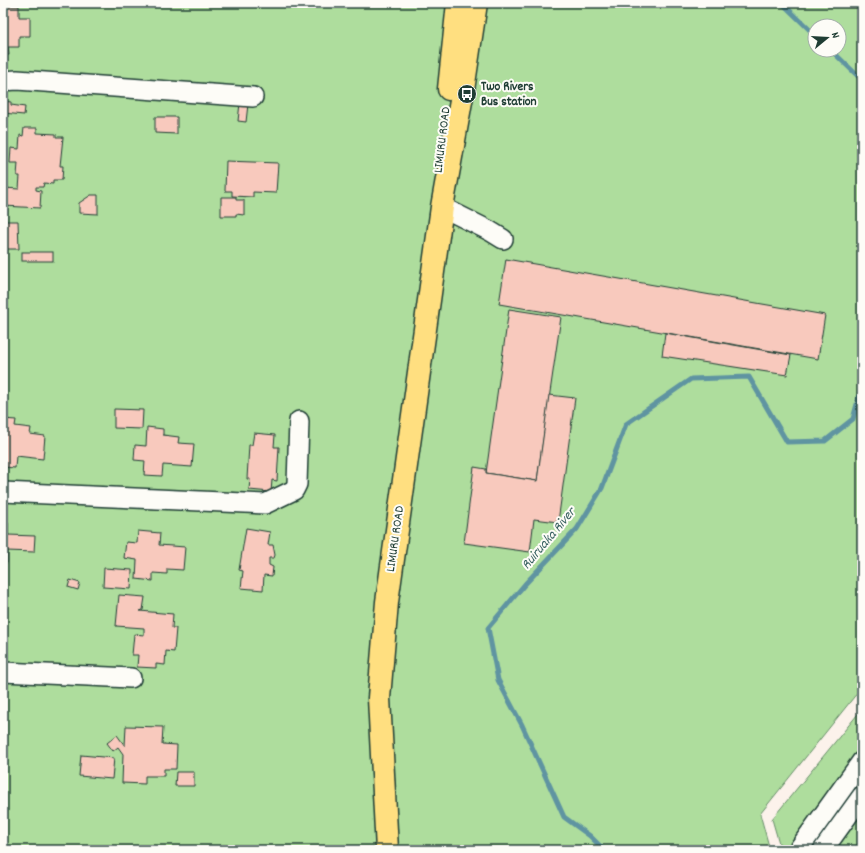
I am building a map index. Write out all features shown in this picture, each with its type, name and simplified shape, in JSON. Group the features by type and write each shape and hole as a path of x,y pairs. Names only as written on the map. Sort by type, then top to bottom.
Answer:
{"main road":[{"name":"LIMURU ROAD","path":"440,229 436,210 436,195 458,3"},
{"name":"LIMURU ROAD","path":"387,850 379,698 387,602 442,207 463,90 476,3"},
{"name":"LIMURU ROAD","path":"463,90 485,3"}],"street":[{"path":"3,81 17,80 253,97"},
{"path":"442,207 490,231 503,240"},
{"path":"3,492 265,504 294,490 297,484 299,421"},
{"path":"3,672 131,678"},
{"path":"798,850 862,761"},
{"path":"823,850 862,796"}],"green space":[{"path":"3,3 862,3 862,687 760,814 770,850 3,850"},
{"path":"862,709 862,850 781,850 772,819"}],"building":[{"path":"3,3 8,3 8,6 19,6 19,17 30,17 30,36 19,36 19,47 8,47 9,55 3,55"},
{"path":"3,101 11,102 11,105 25,107 24,115 3,113"},
{"path":"240,103 248,104 246,122 238,121"},
{"path":"155,117 177,117 177,134 155,133"},
{"path":"24,128 37,128 37,133 56,134 56,137 63,137 60,166 63,166 62,180 53,180 53,184 44,183 43,187 36,187 36,190 41,191 40,208 4,206 4,188 19,189 20,176 17,176 18,163 10,163 11,148 19,149 20,135 23,136"},
{"path":"226,161 278,163 276,193 253,192 253,197 232,196 232,191 225,191"},
{"path":"91,195 98,195 98,214 79,213 79,203"},
{"path":"221,197 236,197 236,200 244,200 244,215 236,214 236,216 221,216"},
{"path":"3,221 18,221 19,249 3,249"},
{"path":"22,252 53,252 53,261 22,261"},
{"path":"506,259 825,315 818,359 499,304"},
{"path":"509,309 561,317 537,481 486,473"},
{"path":"665,333 791,355 787,375 662,356"},
{"path":"549,395 575,398 558,522 534,519 530,552 464,543 474,467 486,469 486,473 537,481"},
{"path":"114,409 143,410 142,429 114,428"},
{"path":"3,419 16,420 15,426 31,428 30,434 45,436 43,459 16,456 15,468 3,467"},
{"path":"147,427 163,429 163,435 179,437 178,443 194,444 192,467 163,465 162,476 144,475 145,461 134,460 135,445 146,446"},
{"path":"254,433 275,435 274,447 279,447 277,481 272,480 271,492 249,490 250,479 247,479 249,445 252,445"},
{"path":"3,523 8,523 8,535 35,536 34,552 7,551 7,563 3,562"},
{"path":"246,528 270,532 268,545 273,545 275,555 274,558 269,558 269,565 273,567 272,576 264,575 263,590 241,588 243,571 239,570"},
{"path":"138,531 160,533 159,545 185,547 183,570 167,569 167,574 153,573 153,581 136,579 137,560 124,558 126,542 137,543"},
{"path":"104,568 132,570 131,589 103,587"},
{"path":"70,580 80,583 78,590 68,587"},
{"path":"119,595 145,597 143,610 140,611 173,614 172,628 176,628 174,652 166,651 165,665 156,664 156,668 137,667 138,655 132,655 134,634 144,635 144,628 116,626"},
{"path":"126,726 163,727 162,744 177,745 176,769 164,769 164,776 145,776 145,784 122,783 123,754 118,747 113,751 107,743 117,735 125,746"},
{"path":"81,755 114,758 112,779 79,776"},
{"path":"176,772 194,772 194,786 175,786"}],"waterway":[{"name":"Ruiruaka River","path":"782,3 807,27"},
{"name":"Ruiruaka River","path":"839,58 862,80"},
{"name":"Ruiruaka River","path":"604,850 590,836 564,817 522,725 498,680 488,628 525,584 577,529 602,488 626,424 691,379 749,377 787,442 825,441 853,419 862,386"}],"place":[{"name":"Two Rivers Bus station","path":"467,94"}]}
